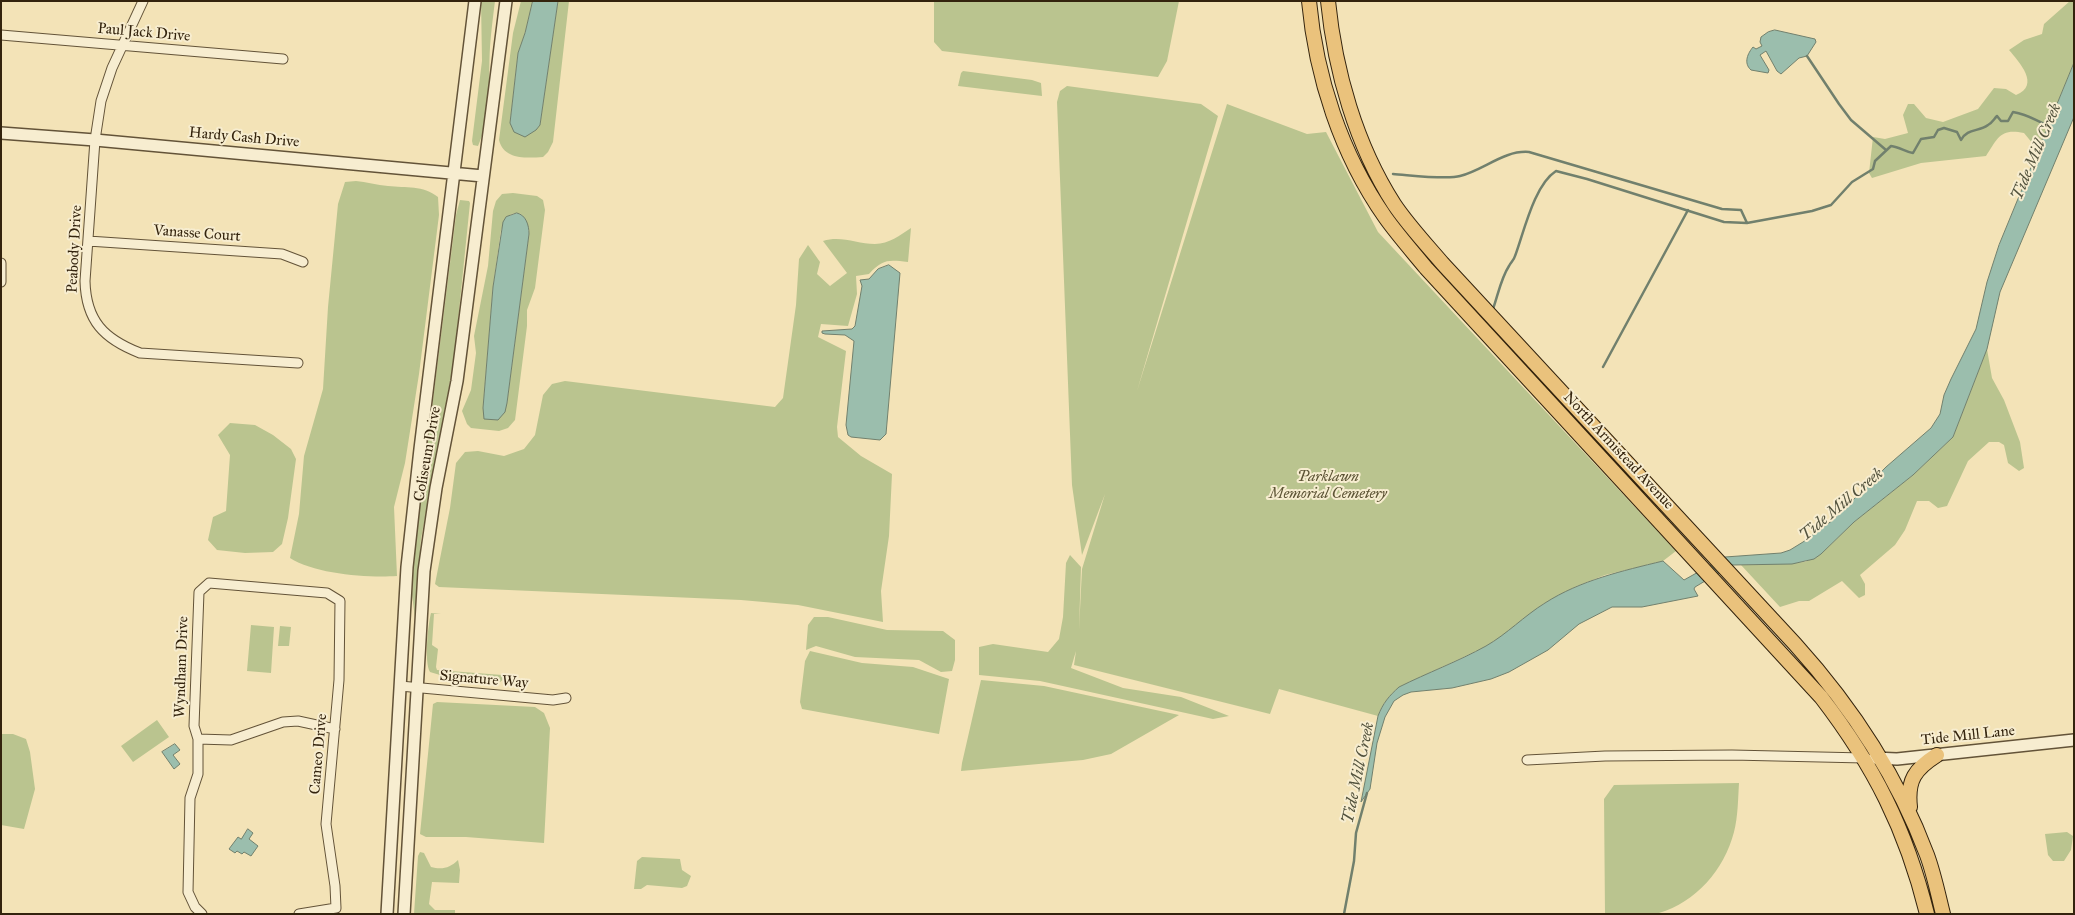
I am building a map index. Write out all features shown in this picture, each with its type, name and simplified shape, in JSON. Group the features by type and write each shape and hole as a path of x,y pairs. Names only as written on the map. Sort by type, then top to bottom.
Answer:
{"main road":[{"name":"North Armistead Avenue","path":"1309,1 1317,58 1334,115 1358,172 1385,217 1426,268 1807,679 1840,721 1865,758 1904,836 1927,914"},
{"name":"North Armistead Avenue","path":"1328,1 1334,47 1351,109 1373,166 1396,206 1443,264 1816,667 1845,702 1882,759 1910,813 1928,857 1943,914"},
{"path":"1910,813 1909,795 1913,778 1925,763 1937,755"}],"street":[{"name":"Peabody Drive","path":"142,1 105,84 101,101 95,140 88,241 86,300 92,317 104,333 119,345 140,353 298,363"},
{"name":"Coliseum Drive","path":"387,914 407,567 475,1"},
{"path":"495,91 496,25 499,1"},
{"name":"Coliseum Drive","path":"404,914 424,571 436,488 457,382 506,1"},
{"name":"Paul Jack Drive","path":"1,35 284,59"},
{"name":"Hardy Cash Drive","path":"1,133 483,176"},
{"name":"Vanasse Court","path":"88,241 282,254 304,262"},
{"path":"1,263 1,282"},
{"name":"Wyndham Drive","path":"202,914 194,907 188,892 190,798 198,774 198,739 194,726 199,592 209,584 326,593 340,601"},
{"name":"Cameo Drive","path":"299,914 336,908 335,886 326,824 339,680 340,601"},
{"name":"Signature Way","path":"400,686 553,700 566,698"},
{"path":"198,739 231,740 283,722 298,721 335,729"},
{"name":"Tide Mill Lane","path":"1865,758 1882,759 1937,755 2074,740"},
{"path":"1527,760 1599,756 1722,755 1865,758"}],"green space":[{"path":"481,1 495,1 490,47 486,123 478,146 473,145 472,141 482,61"},
{"path":"521,1 533,1 518,53 510,123 530,134 540,125 558,1 569,1 553,142 543,157 516,156 506,151 499,140 513,33"},
{"path":"934,1 1179,1 1167,61 1158,77 942,51 934,42"},
{"path":"2070,1 2074,1 2074,63 2038,150 2024,133 2010,132 1997,139 1986,156 1921,163 1872,178 1869,173 1873,137 1885,139 1908,133 1903,115 1908,104 1914,104 1926,118 1943,122 1978,109 1994,88 2006,89 2016,95 2023,91 2027,85 2026,73 2009,50 2024,40 2042,34 2044,24"},
{"path":"963,71 1032,80 1041,83 1042,96 958,86"},
{"name":"Parklawn Memorial Cemetery","path":"1067,86 1201,104 1218,116 1137,391 1227,104 1307,134 1326,132 1378,232 1676,551 1663,561 1605,575 1577,586 1543,604 1503,636 1483,648 1399,687 1387,700 1378,716 1279,689 1270,714 1074,665 1076,651 1071,668 1123,688 1181,697 1229,716 1213,719 1040,681 979,675 979,647 993,644 1048,652 1059,639 1063,617 1066,563 1070,555 1081,567 1079,630 1082,569 1105,494 1082,555 1072,485 1057,102 1060,91"},
{"path":"356,181 426,190 438,197 439,215 419,374 405,463 394,507 397,576 342,574 313,568 290,558 299,514 304,456 323,389 328,307 338,204 345,182"},
{"path":"513,193 537,196 543,200 545,210 535,288 527,310 527,326 515,420 508,428 499,431 471,428 467,424 462,411 471,390 476,353 474,336 488,266 493,211 496,201 502,194","holes":["511,214 521,214 529,229 529,234 507,403 483,408 493,287 501,230"]},
{"path":"460,200 469,201 470,203 454,360 421,539 415,618 412,595 414,553 456,215"},
{"path":"911,228 908,262 882,263 869,274 856,276 857,294 848,326 821,324 818,337 846,351 837,427 838,437 861,456 892,474 889,536 881,591 883,622 798,605 741,600 439,587 435,584 450,508 456,463 465,452 478,451 504,456 524,449 535,435 543,395 552,384 565,381 775,407 783,398 796,305 799,259 808,245 820,262 817,274 830,286 847,273 823,241 843,239 868,244 880,244 894,239"},
{"path":"1987,349 1992,378 2004,400 2020,442 2024,468 2019,471 2008,463 2004,445 1999,442 1989,442 1968,461 1947,506 1938,508 1929,501 1917,501 1905,530 1895,545 1860,575 1865,584 1865,595 1859,598 1842,581 1809,601 1799,601 1780,607 1741,565 1805,562 1821,554 1854,522 1913,475 1953,437"},
{"path":"230,423 255,425 273,435 291,449 296,459 288,518 282,544 273,552 245,553 217,550 208,540 213,517 226,511 230,455 218,435"},
{"path":"431,613 441,614 434,614 432,645 438,649 437,670 502,675 505,678 500,682 489,682 430,672 427,652"},
{"path":"814,617 828,617 887,630 943,631 955,640 955,660 952,671 941,672 919,660 855,657 816,646 806,650 808,625"},
{"path":"251,625 274,627 271,673 247,671"},
{"path":"280,626 291,627 289,646 278,646"},
{"path":"810,651 862,663 913,667 949,679 939,734 802,709 800,702 805,661"},
{"path":"981,680 1044,686 1179,715 1111,754 1083,760 961,771"},
{"path":"437,702 535,707 544,713 550,728 544,843 466,837 426,837 420,834 433,704"},
{"path":"157,720 169,737 133,762 121,746"},
{"path":"1,734 13,734 26,739 30,752 35,789 24,829 1,825"},
{"path":"1739,783 1734,832 1723,859 1707,883 1685,901 1659,913 1605,914 1604,799 1614,785"},
{"path":"2067,832 2073,836 2071,850 2064,861 2053,861 2048,855 2045,834"},
{"path":"420,852 424,853 431,867 435,868 446,868 458,860 460,870 459,883 432,882 429,904 435,910 455,910 455,914 414,914 418,856"},
{"path":"642,857 680,859 682,870 691,876 687,886 682,888 647,885 641,889 634,889 637,861"}],"shaded area":[{"path":"533,1 558,1 540,125 525,137 514,132 510,123 518,53"},
{"path":"1775,30 1815,39 1816,42 1807,56 1799,58 1781,74 1777,71 1766,51 1760,55 1769,70 1768,73 1751,70 1747,64 1749,52 1753,47 1756,49 1762,46 1760,42 1761,37"},
{"path":"2074,63 2074,117 2000,292 1987,349 1953,437 1913,475 1854,522 1814,559 1792,564 1732,565 1695,587 1694,589 1698,596 1642,607 1612,607 1579,624 1548,650 1509,672 1491,679 1452,688 1411,692 1403,695 1394,701 1385,717 1377,743 1370,789 1361,802 1378,716 1387,700 1399,687 1486,646 1545,603 1587,582 1663,561 1684,580 1725,557 1781,553 1790,550 1833,520 1886,467 1931,428 1940,414 1944,395 1976,329 1987,282 1999,245"},
{"path":"517,213 523,216 526,221 529,234 507,403 505,412 498,420 484,419 483,408 493,287 503,222 506,217"},
{"path":"889,265 900,273 886,434 880,440 851,437 848,435 846,425 854,341 845,335 825,334 822,331 852,329 855,326 862,286 860,280 869,279 878,269"},
{"path":"175,744 180,750 173,755 180,764 174,769 162,752"},
{"path":"248,829 253,833 249,839 258,846 251,856 244,852 242,854 237,851 235,853 229,849 238,837 241,839"}],"waterway":[{"path":"1807,56 1851,120 1886,150"},
{"path":"1493,309 1506,271 1515,257 1536,198 1548,178 1556,171 1724,222 1747,223 1812,211 1831,205 1852,182 1873,169 1875,161 1891,146 1913,153 1921,139 1934,137 1938,130 1944,128 1957,132 1961,140 1966,134 1985,127 1997,116 2001,121 2008,121 2013,112 2028,116 2049,126"},
{"path":"1393,174 1454,177 1469,173 1511,154 1529,152 1722,209 1741,210 1747,223"},
{"path":"1603,367 1688,210"},
{"name":"Tide Mill Creek","path":"1344,914 1354,861 1356,833 1367,793"}]}
